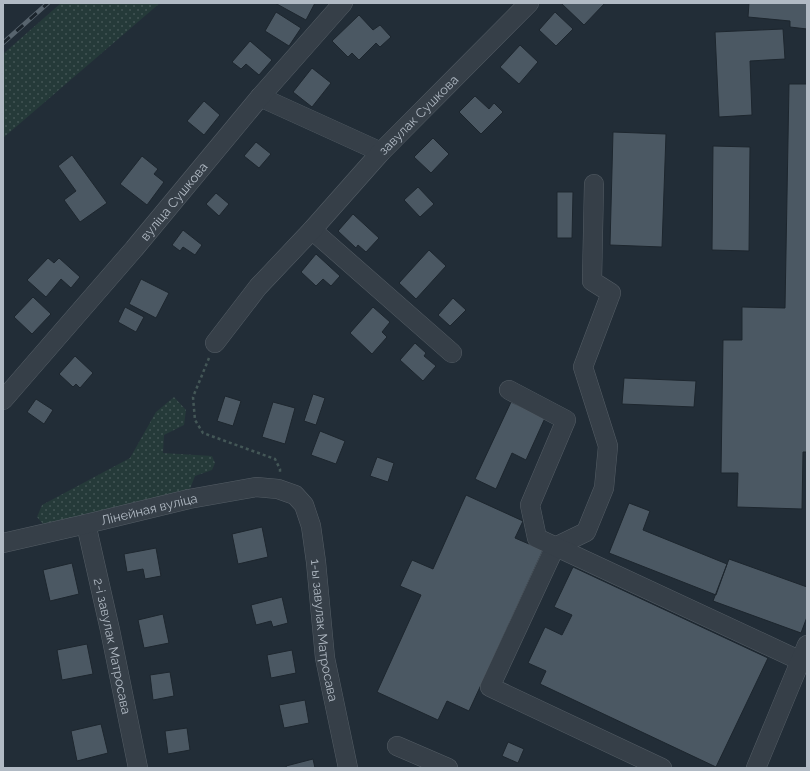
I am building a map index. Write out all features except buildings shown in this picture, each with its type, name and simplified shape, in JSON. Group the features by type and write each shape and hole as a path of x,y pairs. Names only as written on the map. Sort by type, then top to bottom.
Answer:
{"street":[{"name":"вуліца Сушкова","path":"3,400 134,249 260,97 343,3"},
{"name":"завулак Сушкова","path":"215,343 258,287 312,230 381,152 529,3"},
{"path":"260,97 381,152"},
{"path":"594,184 592,280 611,293 582,367 608,446 604,488 586,532 555,546 490,687 662,768"},
{"path":"312,230 452,352"},
{"path":"509,390 566,420 530,505 537,538 804,653 756,768"},
{"name":"Лінейная вуліца","path":"3,543 189,499 256,486 287,492"},
{"name":"1-ы завулак Матросава","path":"287,492 304,505 311,526 325,658 348,768"},
{"name":"2-і завулак Матросава","path":"86,524 110,630 138,768"},
{"path":"397,746 448,768"}],"path":[{"path":"215,343 194,397 195,420 203,433 275,459 280,469 287,492"}],"green space":[{"path":"61,3 160,3 3,138 3,54"},
{"path":"174,397 186,410 184,425 164,435 163,453 212,456 215,463 212,470 195,476 188,494 44,525 37,517 42,505 130,458 156,412"}],"railway":[{"path":"3,43 48,3"}]}
